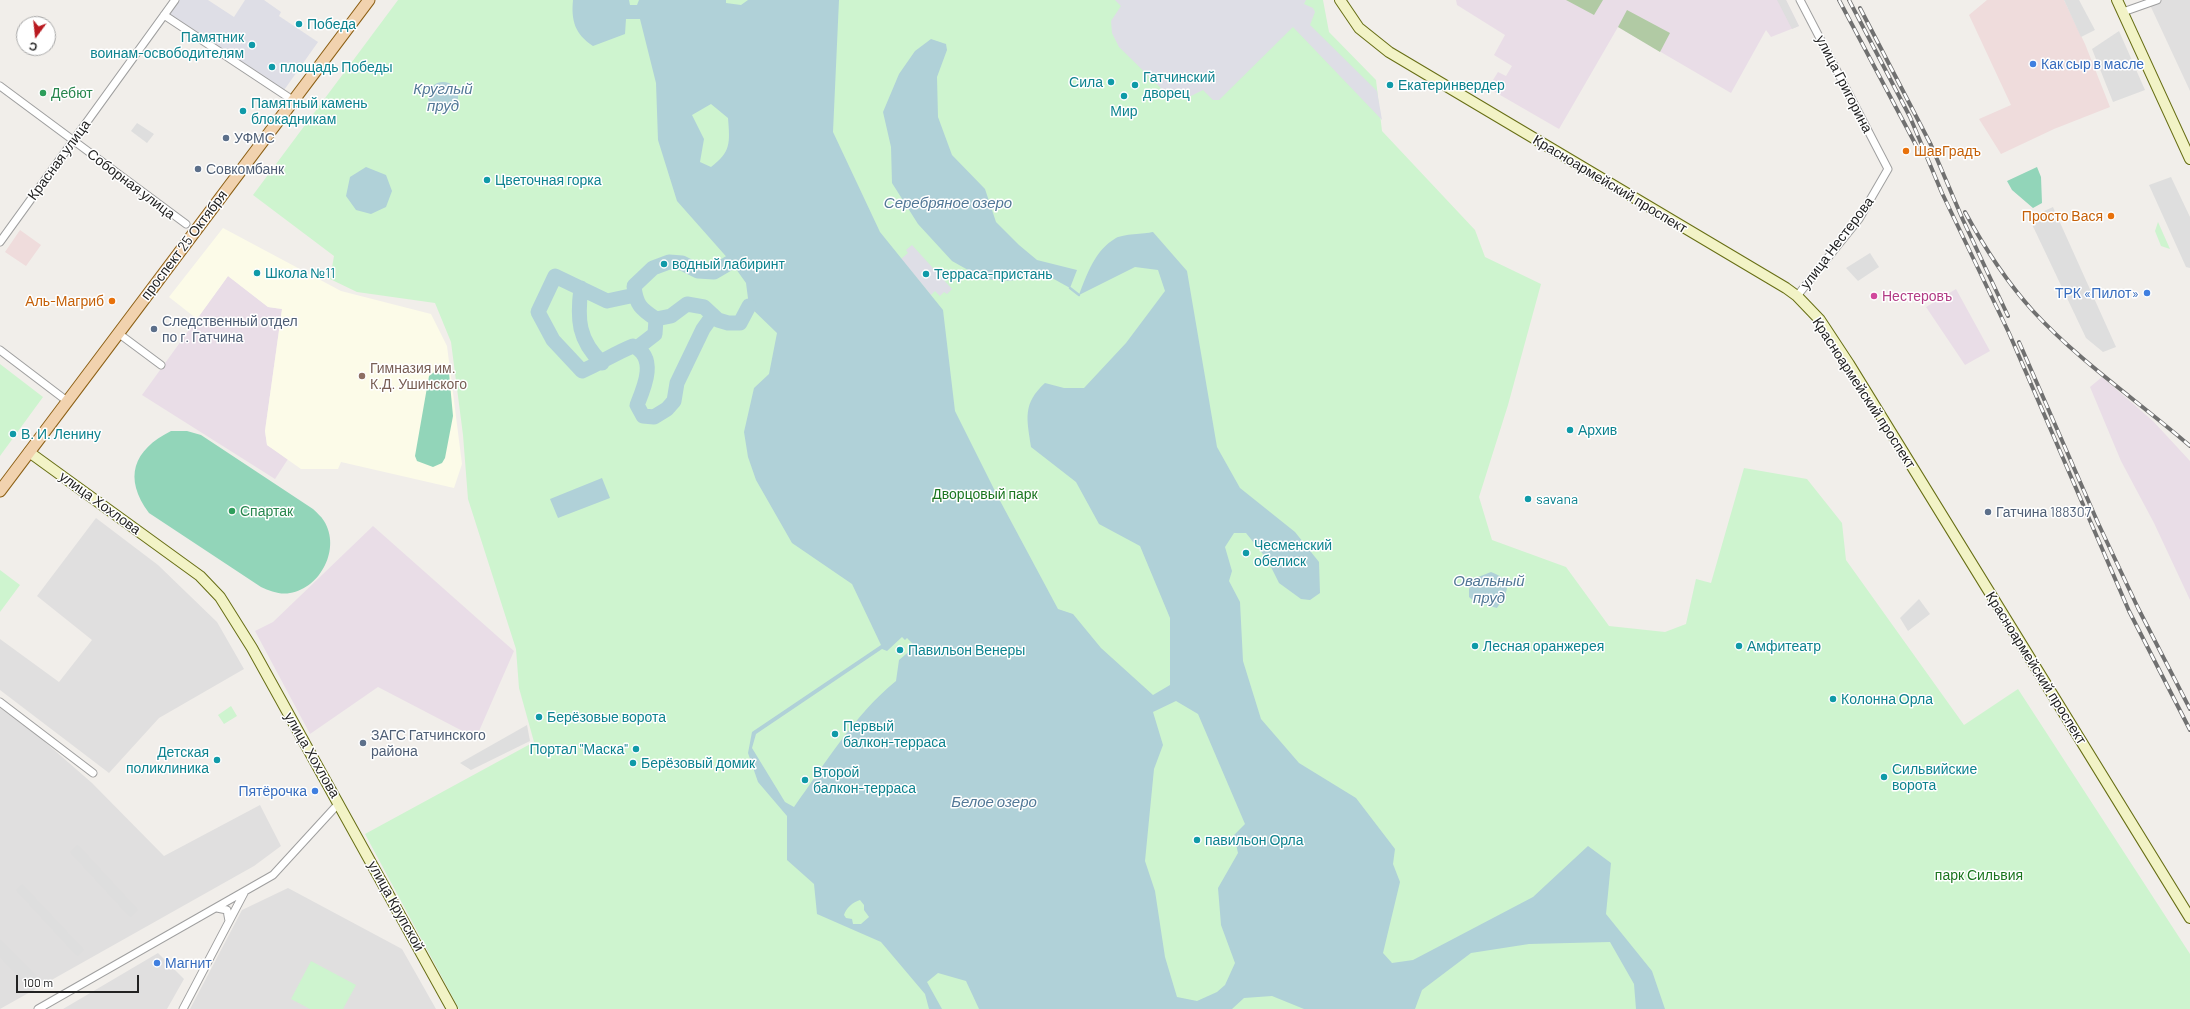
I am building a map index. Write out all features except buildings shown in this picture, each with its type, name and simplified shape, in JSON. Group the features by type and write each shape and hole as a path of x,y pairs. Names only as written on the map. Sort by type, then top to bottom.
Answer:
{"main road":[{"name":"проспект 25 Октября","path":"0,491 369,0"},
{"name":"Красноармейский проспект","path":"1340,0 1359,28 1389,52 1797,296 1820,320 1849,364 2190,918"},
{"path":"2117,0 2190,159"},
{"name":"улица Хохлова","path":"29,452 210,585 228,608 252,648 339,803"},
{"name":"улица Крупской","path":"339,803 452,1009"}],"street":[{"name":"Красная улица","path":"0,242 175,0"},
{"name":"улица Григорина","path":"1800,0 1888,169"},
{"path":"2123,12 2157,0"},
{"path":"164,15 294,101"},
{"name":"Соборная улица","path":"0,86 186,224"},
{"name":"улица Нестерова","path":"1797,296 1859,219 1888,169"},
{"path":"118,333 161,365"},
{"path":"0,350 67,401"},
{"path":"0,702 93,773"},
{"name":"улица Хохлова","path":"38,1009 273,875 339,803"},
{"path":"183,1009 244,892"},
{"path":"217,908 227,910 229,921"}],"shaded area":[{"name":"площадь Победы","path":"175,0 208,0 234,17 245,0 264,0 281,12 279,16 318,42 282,93 164,15"},
{"path":"1115,0 1306,0 1304,4 1313,8 1315,12 1310,25 1377,91 1382,120 1293,27 1219,100 1213,100 1203,90 1189,97 1168,95 1119,47 1112,33 1111,21 1121,6"},
{"path":"1456,0 1786,0 1799,26 1771,37 1766,30 1731,93 1618,27 1559,129 1488,88 1498,72 1506,76 1512,66 1494,55 1505,35 1457,5"},
{"path":"1777,0 1786,0 1799,26 1792,29"},
{"path":"1987,0 2064,0 2085,44 2110,107 2054,129 2001,154 1979,119 2011,105 1969,15"},
{"path":"2064,0 2079,0 2095,30 2081,37"},
{"path":"2161,0 2190,0 2190,91 2150,5"},
{"path":"2119,31 2145,90 2113,102 2092,49"},
{"path":"137,123 154,134 147,143 131,131"},
{"path":"2171,177 2190,217 2190,268 2186,267 2149,185"},
{"path":"2053,207 2116,347 2103,352 2086,338 2029,218"},
{"name":"Гимназия им. К.Д. Ушинского","path":"223,228 341,291 431,314 447,346 462,464 454,488 341,462 338,469 301,469 267,445 265,431 282,309 268,307 228,276 197,319 169,297"},
{"path":"20,230 41,245 26,266 5,252"},
{"name":"Терраса-пристань","path":"912,245 952,289 947,294 944,292 940,296 935,291 931,295 901,259 908,253 906,250"},
{"path":"1870,253 1879,267 1858,281 1846,268"},
{"path":"228,276 268,307 282,309 265,431 267,445 288,459 275,479 142,395"},
{"path":"1956,289 1990,351 1965,365 1926,307"},
{"path":"2102,377 2153,421 2190,461 2190,600 2154,523 2121,461 2090,387"},
{"path":"96,518 158,565 217,622 244,669 159,718 109,773 0,690 0,639 59,682 92,640 37,596"},
{"path":"373,526 514,651 476,738 378,687 310,734 255,631 273,622"},
{"path":"1919,599 1930,614 1908,631 1900,618"},
{"path":"0,708 37,735 92,783 164,856 260,805 281,846 254,866 0,1009"},
{"path":"527,725 530,741 471,770 460,763"},
{"path":"78,845 138,910 130,917 70,852"},
{"path":"22,884 84,950 77,956 16,890"},
{"path":"288,888 402,949 436,1009 190,1009 242,910"},
{"path":"0,939 42,982 33,991 0,957"},
{"path":"158,953 184,979 167,1009 63,1009"}],"green space":[{"name":"Дворцовый парк","path":"398,0 1323,0 1329,32 1376,80 1382,131 1475,230 1485,257 1541,284 1508,405 1479,497 1492,540 1566,567 1609,626 1665,632 1686,624 1696,579 1711,583 1744,468 1807,479 1842,523 1846,560 1964,725 2018,689 2190,954 2190,1009 459,1009 365,834 534,742 519,688 516,649 468,499 463,435 451,342 435,303 357,292 330,279 334,256 253,195"},
{"path":"1566,0 1603,0 1594,15"},
{"path":"1627,10 1670,33 1660,52 1618,27"},
{"path":"2037,167 2041,177 2042,203 2033,208 2012,190 2007,181"},
{"path":"2158,222 2170,249 2161,246 2155,231"},
{"path":"0,364 43,397 0,456"},
{"path":"437,370 449,373 453,416 445,458 442,463 433,467 417,461 415,456 429,376"},
{"name":"Спартак","path":"171,431 187,431 201,435 313,509 320,516 329,532 329,554 319,575 311,583 301,590 290,593 275,592 261,587 149,513 136,488 136,466 140,456 148,447"},
{"path":"0,570 20,585 0,612"},
{"path":"231,706 237,716 224,724 218,715"},
{"path":"311,961 356,985 343,1009 310,1009 291,999"}],"water":[{"name":"Белое озеро","path":"573,0 629,0 630,5 637,5 639,0 726,0 726,3 741,5 748,0 839,0 833,132 880,232 943,310 955,411 998,497 1058,609 1073,614 1101,648 1153,695 1170,685 1170,618 1140,546 1099,524 1076,482 1031,447 1028,428 1028,412 1029,405 1033,398 1045,383 1064,388 1084,388 1126,343 1165,291 1158,270 1135,267 1079,295 1085,279 1097,256 1109,243 1119,237 1153,232 1187,271 1217,447 1240,488 1295,532 1319,562 1320,593 1310,600 1301,599 1279,583 1267,559 1246,533 1234,533 1225,547 1232,571 1229,581 1240,602 1243,661 1261,719 1299,763 1356,798 1395,849 1393,864 1400,882 1383,953 1392,963 1413,960 1533,897 1588,846 1611,863 1606,914 1652,971 1665,1009 1636,1009 1634,984 1610,942 1529,944 1471,953 1422,990 1415,1009 1304,1009 1272,996 1244,998 1232,1009 979,1009 966,981 938,973 927,982 942,1009 929,1009 925,994 881,942 817,914 814,884 787,860 787,816 758,782 748,753 752,732 881,645 852,584 792,543 756,480 748,457 744,432 754,388 769,374 777,333 749,306 746,283 731,262 677,201 658,140 656,83 640,19 626,19 625,34 593,46 578,32 574,21","holes":["711,104 728,118 728,146 718,162 711,167 700,162 704,139 692,115","902,637 905,640 907,638 913,644 911,646 912,649 899,660 896,681 881,694 853,724 794,807 785,802 752,748 756,734 882,649 887,651","1176,701 1198,714 1245,824 1234,835 1238,853 1218,888 1221,925 1235,963 1225,985 1217,992 1197,1001 1177,997 1165,957 1155,891 1145,861 1154,769 1163,745 1153,712","860,900 864,905 864,910 869,917 861,924 853,924 852,919 846,918 844,915 848,908"]},
{"name":"Серебряное озеро","path":"931,39 946,44 947,50 937,77 938,117 952,155 985,189 996,222 1019,245 1037,260 1077,270 1070,288 1043,273 1010,281 984,279 952,261 918,224 892,183 891,147 883,112 899,74 915,51"},
{"name":"Круглый пруд","path":"443,82 454,86 458,97 454,108 443,112 432,108 428,97 432,86"},
{"path":"366,167 386,175 392,191 386,207 371,214 356,210 346,196 350,177"},
{"path":"602,478 610,498 558,518 550,499"},
{"name":"Овальный пруд","path":"1491,572 1504,579 1507,587 1506,592 1497,608 1475,602 1469,597 1469,589 1473,579"}],"waterway":[{"path":"731,262 714,272 698,271 682,263 669,262 653,268 634,286 636,298 640,306 656,319 671,316 687,304 704,307 718,320 728,323 740,323 749,306"},
{"path":"635,295 607,301 555,276 538,312 553,340 582,371 633,346 641,351 645,357 647,373 643,390 637,405 643,416 654,417 667,409 674,401 677,383 703,329 713,315"},
{"path":"581,288 579,310 581,328 588,346 602,363"},
{"path":"1070,288 1079,295"},
{"path":"637,348 655,334 656,319"}],"railway":[{"path":"1839,0 1918,149"},
{"path":"1849,0 1910,117 1942,193 2009,333 2129,611 2190,730"},
{"path":"1860,8 1931,145 1963,220 2008,316"},
{"path":"1965,212 1996,263 2014,288 2051,330 2190,446"},
{"path":"2019,342 2098,523 2138,608 2190,709"}],"place":[{"name":"Победа","path":"299,24"},
{"name":"Памятник воинам-освободителям","path":"252,45"},
{"name":"Как сыр в масле","path":"2033,64"},
{"name":"площадь Победы","path":"272,67"},
{"name":"Сила","path":"1111,82"},
{"name":"Гатчинский дворец","path":"1135,85"},
{"name":"Екатеринвердер","path":"1390,85"},
{"name":"Дебют","path":"43,93"},
{"name":"Мир","path":"1124,96"},
{"name":"Памятный камень блокадникам","path":"243,111"},
{"name":"УФМС","path":"226,138"},
{"name":"ШавГрадъ","path":"1906,151"},
{"name":"Совкомбанк","path":"198,169"},
{"name":"Цветочная горка","path":"487,180"},
{"name":"Просто Вася","path":"2111,216"},
{"name":"водный лабиринт","path":"664,264"},
{"name":"Школа №11","path":"257,273"},
{"name":"Терраса-пристань","path":"926,274"},
{"name":"ТРК «Пилот»","path":"2147,293"},
{"name":"Нестеровъ","path":"1874,296"},
{"name":"Аль-Магриб","path":"112,301"},
{"name":"Следственный отдел по г. Гатчина","path":"154,329"},
{"name":"Гимназия им. К.Д. Ушинского","path":"362,376"},
{"name":"Архив","path":"1570,430"},
{"name":"В. И. Ленину","path":"13,434"},
{"name":"savana","path":"1528,499"},
{"name":"Спартак","path":"232,511"},
{"name":"Гатчина 188307","path":"1988,512"},
{"name":"Чесменский обелиск","path":"1246,553"},
{"name":"Лесная оранжерея","path":"1475,646"},
{"name":"Амфитеатр","path":"1739,646"},
{"name":"Павильон Венеры","path":"900,650"},
{"name":"Колонна Орла","path":"1833,699"},
{"name":"Берёзовые ворота","path":"539,717"},
{"name":"Первый балкон-терраса","path":"835,734"},
{"name":"ЗАГС Гатчинского района","path":"363,743"},
{"name":"Портал \"Маска\"","path":"636,749"},
{"name":"Детская поликлиника","path":"217,760"},
{"name":"Берёзовый домик","path":"633,763"},
{"name":"Сильвийские ворота","path":"1884,777"},
{"name":"Второй балкон-терраса","path":"805,780"},
{"name":"Пятёрочка","path":"315,791"},
{"name":"павильон Орла","path":"1197,840"},
{"name":"Магнит","path":"157,963"}],"park label":[{"name":"парк Сильвия","path":"1979,875"}]}
